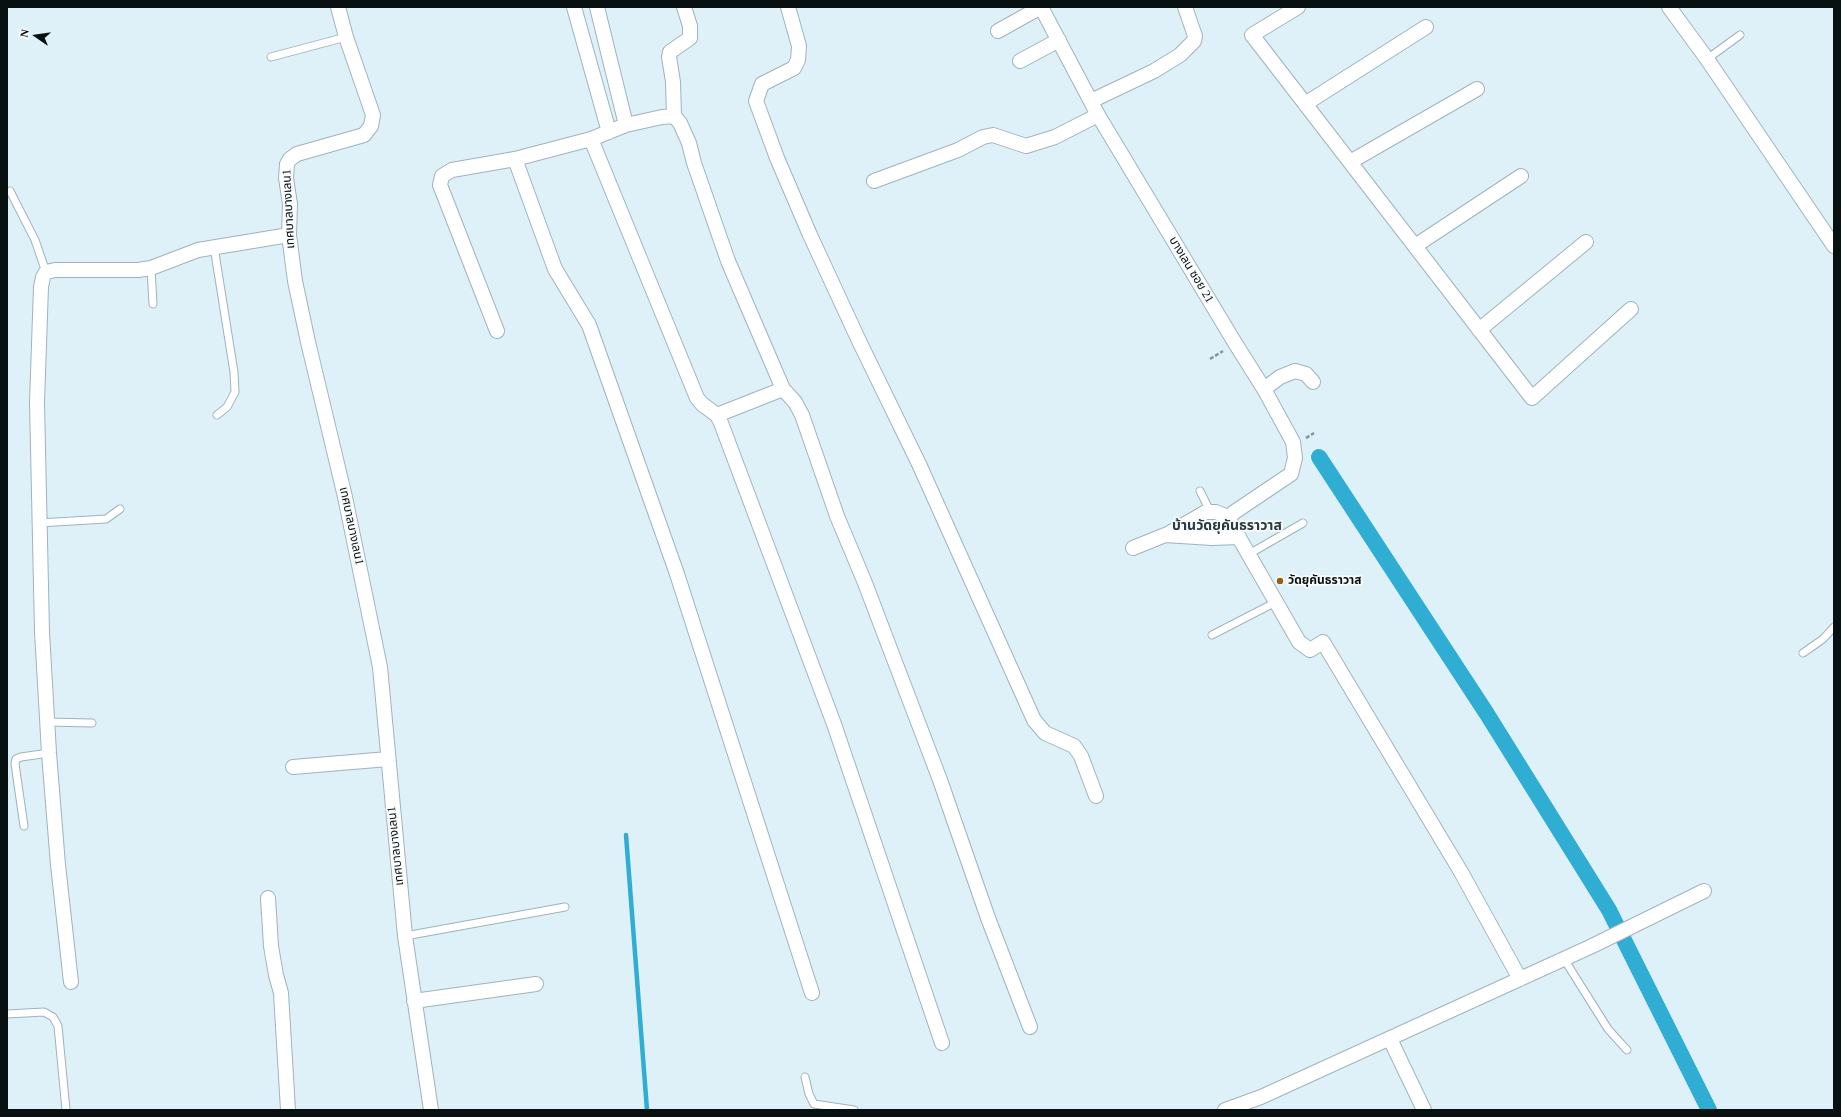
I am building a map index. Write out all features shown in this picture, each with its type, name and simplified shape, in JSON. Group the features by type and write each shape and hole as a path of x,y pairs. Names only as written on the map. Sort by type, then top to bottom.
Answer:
{"street":[{"name":"เทศบาลบางเลน1","path":"338,7 346,37 373,115 371,126 364,135 297,154 290,159 287,164 286,178 290,204 288,235 295,281 308,342 345,497 380,666 405,936 431,1110"},
{"path":"574,7 609,132"},
{"path":"597,7 626,125"},
{"path":"684,7 690,26 690,38 670,52 669,57 673,82 674,116 680,123 689,143 694,163 728,261 783,389 795,402 802,415 837,516 865,583 940,780 988,918 1030,1027"},
{"path":"788,7 800,46 798,60 794,68 762,84 756,101 777,158 819,256 919,464 1034,720 1046,734 1074,746 1081,756 1096,796"},
{"path":"998,31 1041,7"},
{"name":"บางเลน ซอย 21","path":"1041,7 1098,115 1264,389 1293,442 1295,458 1291,474 1231,515"},
{"path":"1091,101 1154,71 1180,55 1194,42 1195,36 1185,7"},
{"path":"1298,7 1252,36 1532,398 1632,309"},
{"path":"1669,7 1707,59 1834,246"},
{"path":"1305,104 1426,27"},
{"path":"1020,61 1059,40"},
{"path":"1350,162 1477,89"},
{"path":"874,181 958,150 983,137 993,135 1026,146 1055,137 1098,115"},
{"path":"497,331 440,185 442,176 452,170 515,159 591,139 626,125 662,117 674,116"},
{"path":"591,139 697,398 702,404 717,415 721,423 834,724 942,1043"},
{"path":"515,159 555,269 589,325 672,559 812,993"},
{"path":"1414,246 1521,176"},
{"path":"71,982 58,865 48,753 42,632 37,395 41,287 43,277 46,272 55,270 138,270 151,268 183,255 214,247 288,235"},
{"path":"1479,330 1586,242"},
{"path":"1264,389 1280,377 1295,371 1306,374 1313,382"},
{"path":"717,415 783,389"},
{"path":"1133,548 1165,535 1206,512 1210,511 1231,515 1230,522 1299,642 1305,648 1310,650 1323,642 1461,872 1520,979"},
{"path":"1165,535 1212,538 1239,537"},
{"path":"293,767 388,759"},
{"path":"1225,1110 1261,1097 1390,1039 1564,959 1704,891"},
{"path":"268,898 271,946 281,993 288,1110"},
{"path":"414,1001 536,984"},
{"path":"1390,1039 1424,1110"}],"lane":[{"path":"1707,59 1740,34"},
{"path":"271,57 346,37"},
{"path":"10,191 35,240 46,272"},
{"path":"214,247 234,372 234,392 231,400 227,407 217,415"},
{"path":"151,268 153,304"},
{"path":"1200,491 1210,511"},
{"path":"39,523 106,519 120,509"},
{"path":"1248,554 1303,523"},
{"path":"1212,635 1276,602"},
{"path":"1803,653 1823,639 1834,627"},
{"path":"47,722 92,723"},
{"path":"24,826 15,764 16,760 21,757 48,753"},
{"path":"405,936 565,907"},
{"path":"1564,959 1608,1029 1627,1050"},
{"path":"7,1014 44,1012 53,1017 58,1026 66,1110"},
{"path":"805,1078 809,1094 814,1104 854,1110"}],"waterway":[{"path":"1319,457 1487,714 1609,910 1709,1110"},
{"path":"626,835 647,1110"}],"place":[{"name":"วัดยุคันธราวาส","path":"1280,581"}],"district":[{"name":"บ้านวัดยุคันธราวาส","path":"1227,526"}]}
